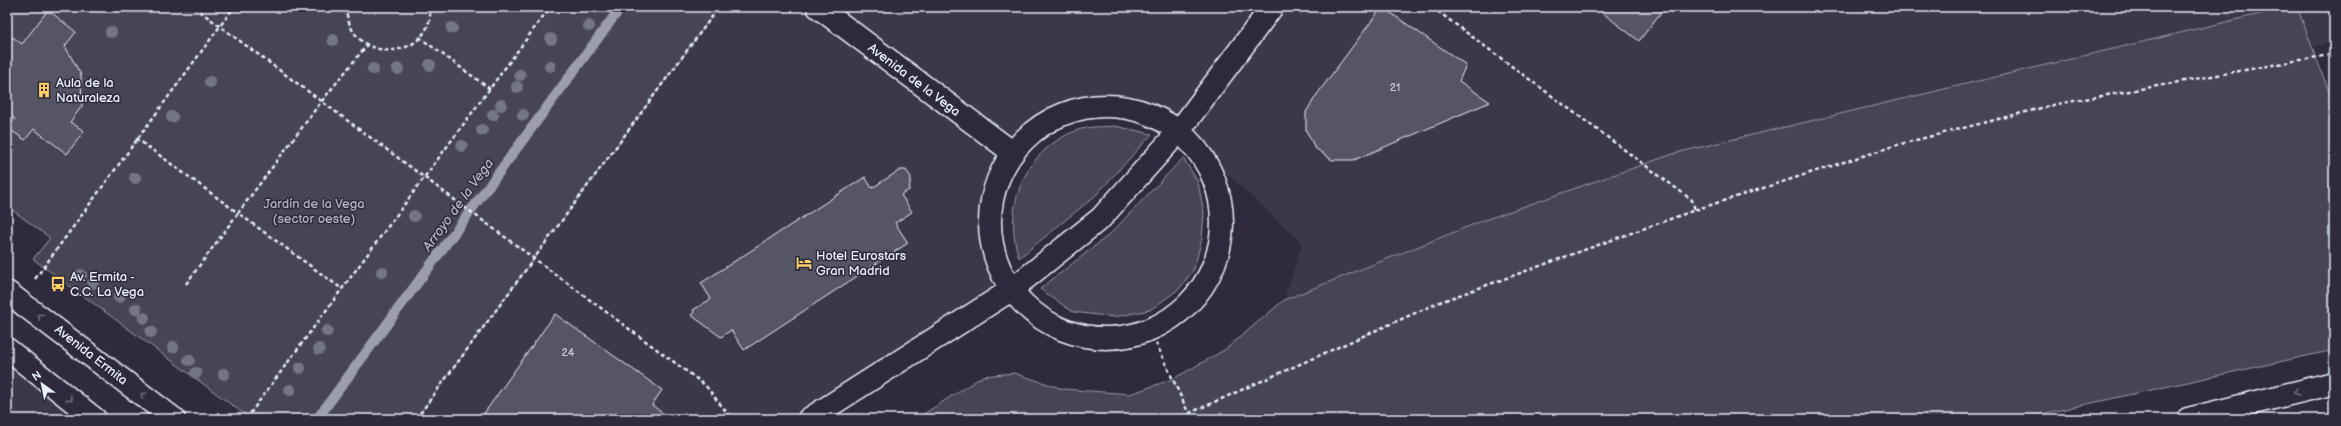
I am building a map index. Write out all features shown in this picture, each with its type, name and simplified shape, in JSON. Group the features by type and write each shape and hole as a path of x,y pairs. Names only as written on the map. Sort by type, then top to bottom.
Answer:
{"main road":[{"name":"Avenida de la Vega","path":"818,7 1012,152"},
{"path":"809,419 1011,290 1101,218 1180,131 1272,7"},
{"path":"1121,106 1134,109 1153,114 1180,131 1199,151 1215,180 1223,209 1222,241 1212,269 1196,295 1176,314 1150,330 1120,338 1089,338 1063,330 1034,314 1011,290 1001,274 992,248 989,213 997,180 1012,152 1032,132 1057,116 1088,107 1121,106"},
{"name":"Avenida Ermita","path":"13,296 174,419"},
{"path":"7,349 95,419"},
{"path":"2188,419 2334,383"}],"path":[{"path":"194,7 423,179 505,237 534,260 705,385 732,419"},
{"path":"13,296 136,138 234,7"},
{"path":"346,7 350,28 358,38 367,45 380,50 395,51 408,46 419,37 428,26 430,7"},
{"path":"246,419 550,7"},
{"path":"416,419 719,7"},
{"path":"1432,7 1692,200 1695,210"},
{"path":"419,37 490,89"},
{"path":"186,284 321,102 367,45"},
{"path":"1176,419 1188,412 1440,302 1695,210 1898,145 2057,104 2334,54"},
{"path":"136,138 342,289"},
{"path":"1150,330 1188,412"}],"shaded area":[{"path":"719,7 2334,7 2334,43 1676,153 1482,221 1284,300 1302,243 1180,131 1153,114 1121,106 1088,107 1057,116 1032,132 1012,152 997,180 989,213 991,248 1001,274 1011,290 809,419 416,419"},
{"path":"7,349 95,419 7,419"}],"green space":[{"name":"Jardín de la Vega (sector oeste)","path":"7,7 719,7 416,419 251,419 33,259 50,238 7,206"},
{"path":"2289,7 2297,7 2330,94 2334,111 2334,350 2019,419 916,419 983,376 1014,373 1063,389 1130,394 1173,379 1226,349 1284,300 1482,221 1676,153"},
{"path":"1115,126 1152,134 1095,196 1019,258 1014,238 1016,200 1022,182 1032,165 1044,151 1060,139 1078,130 1092,127"},
{"path":"1183,158 1198,182 1204,213 1202,238 1194,269 1179,289 1150,310 1114,317 1073,312 1040,289 1110,234"}],"building":[{"path":"1382,7 1466,65 1459,81 1490,102 1354,160 1332,160 1315,148 1306,130 1306,112 1318,93"},
{"path":"1595,7 1665,7 1639,41"},
{"name":"Aula de la Naturaleza","path":"48,10 76,32 65,46 81,75 82,106 70,122 84,131 67,154 34,129 25,140 8,128 15,119 7,114 7,45 13,37 22,44"},
{"name":"Hotel Eurostars Gran Madrid","path":"900,170 906,170 911,177 909,190 901,195 912,212 895,223 908,243 744,350 731,330 721,337 691,315 694,312 693,310 711,299 701,283 865,177 872,188"},
{"path":"555,314 662,390 652,405 665,415 658,419 480,419"}],"waterway":[{"name":"Arroyo de la Vega","path":"317,419 621,7"}],"place":[{"name":"Aula de la Naturaleza","path":"44,90"},
{"name":"Hotel Eurostars Gran Madrid","path":"804,263"},
{"name":"Av. Ermita - C.C. La Vega","path":"58,284"}]}
